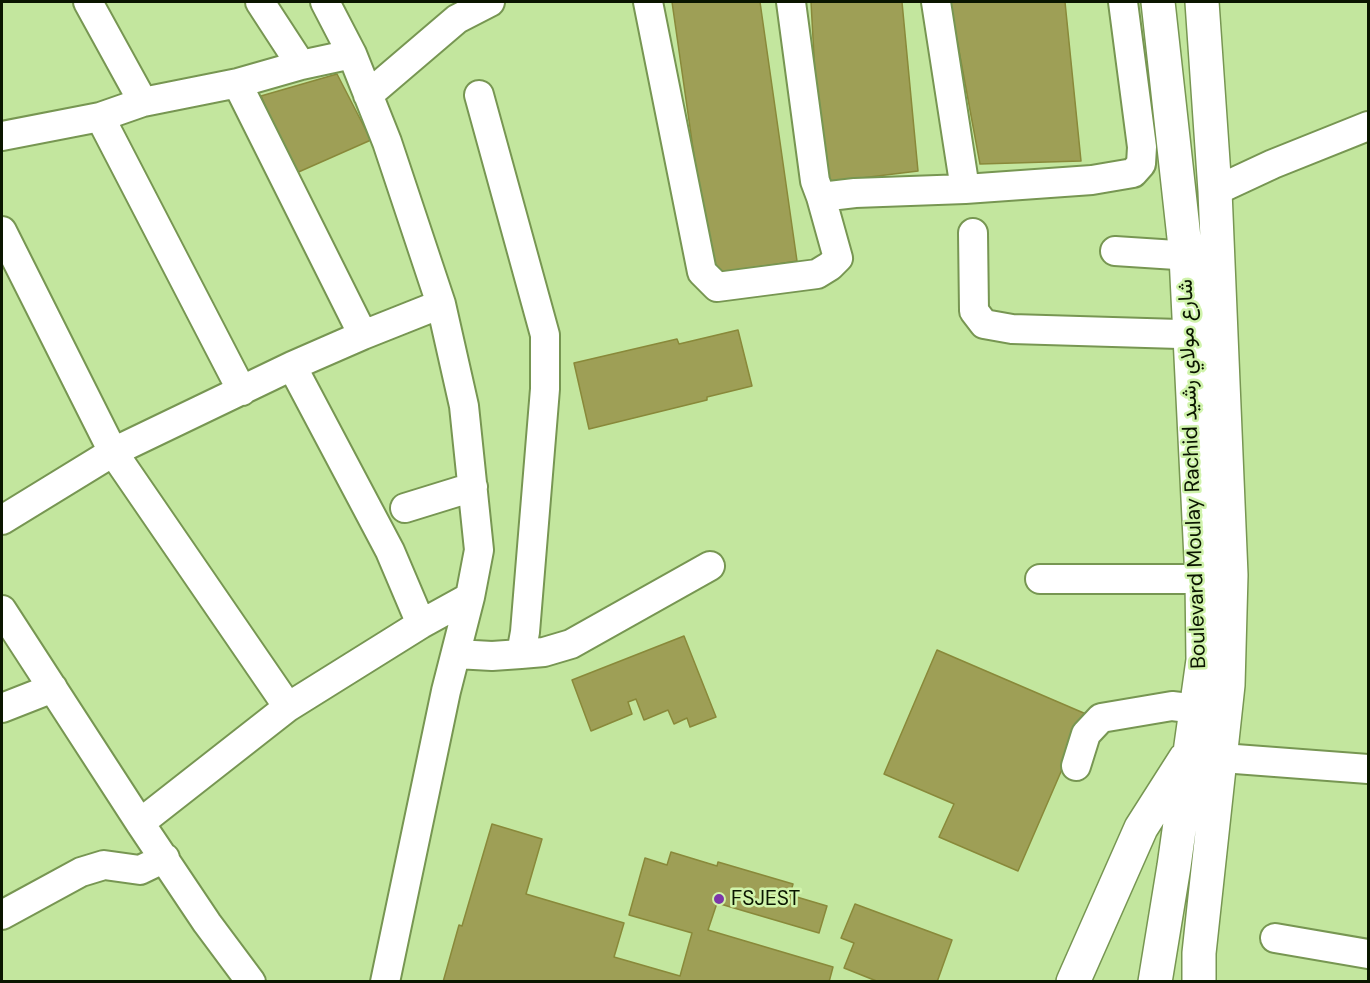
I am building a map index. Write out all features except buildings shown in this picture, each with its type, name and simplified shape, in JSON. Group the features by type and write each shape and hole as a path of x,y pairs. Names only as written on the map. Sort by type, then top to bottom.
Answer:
{"main road":[{"name":"Boulevard Moulay Rachid شارع مولاي رشيد","path":"1158,2 1186,256 1189,334 1228,685 1199,953 1199,981"},
{"name":"Boulevard Moulay Rachid شارع مولاي رشيد","path":"1155,981 1216,577 1221,335 1215,191 1202,2"},
{"path":"1073,981 1141,828 1189,753"}],"street":[{"path":"88,2 143,102"},
{"path":"260,2 302,65"},
{"path":"325,2 352,54 387,142 441,304 464,406 479,550 470,597 446,691 385,981"},
{"path":"368,95 457,19 490,2"},
{"path":"648,2 702,272 717,287 818,274 838,258 821,197 814,181 791,2"},
{"path":"936,2 965,189"},
{"path":"1124,2 1142,147 1142,160 1137,170"},
{"path":"2,136 100,117 143,102 237,83 352,54"},
{"path":"240,89 363,334"},
{"path":"479,95 545,335 545,389 525,632 521,654"},
{"path":"100,117 242,391"},
{"path":"1215,191 1273,164 1368,126"},
{"path":"821,197 855,193 965,189 1092,180 1127,175 1137,170 1177,166"},
{"path":"2,231 112,452 288,707"},
{"path":"973,233 974,311 984,324 1012,329 1221,335"},
{"path":"1116,251 1218,258"},
{"path":"2,520 112,452 363,334 441,304"},
{"path":"292,366 390,551 421,624"},
{"path":"405,508 473,487"},
{"path":"456,654 492,657 544,652 571,644 710,566"},
{"path":"1040,579 1216,577"},
{"path":"140,824 288,707 421,624 470,597"},
{"path":"2,610 140,824 207,923 251,981"},
{"path":"2,708 53,688"},
{"path":"1076,766 1086,734 1101,717 1172,706 1197,709"},
{"path":"1221,758 1368,769"},
{"path":"2,915 81,872 104,865 140,870 165,858"},
{"path":"1275,938 1368,954"}],"place":[{"name":"FSJEST","path":"719,899"}]}
